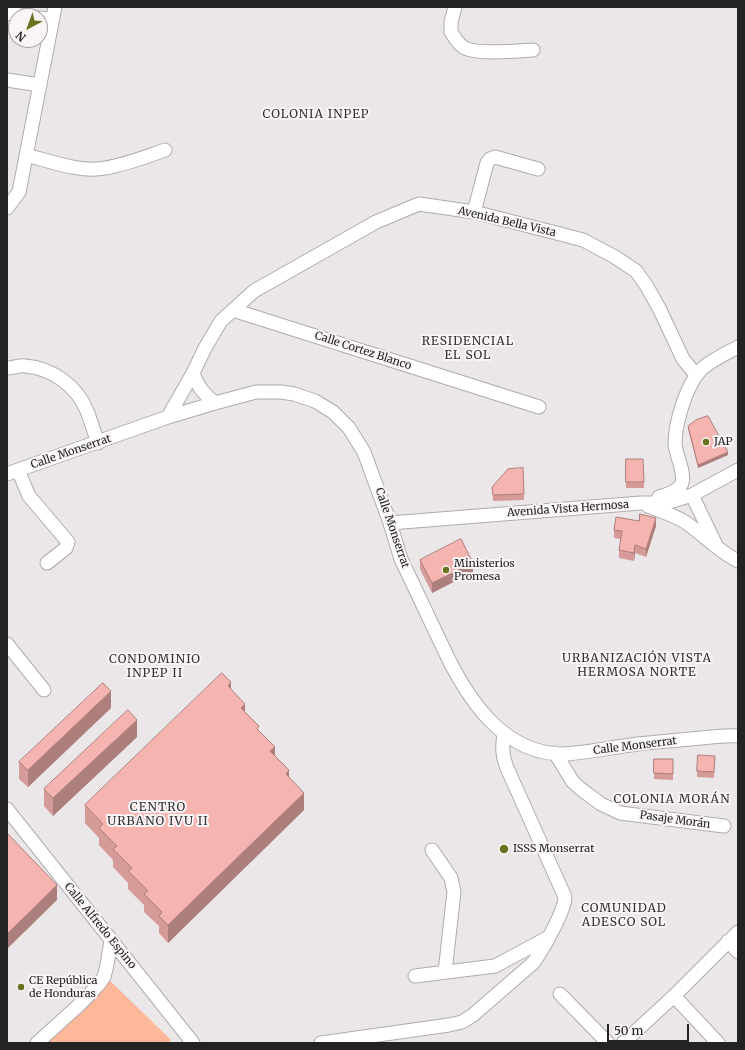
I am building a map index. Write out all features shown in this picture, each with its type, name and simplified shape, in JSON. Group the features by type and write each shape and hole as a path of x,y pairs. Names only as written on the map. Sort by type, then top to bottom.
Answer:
{"street":[{"path":"48,16 55,7"},
{"path":"455,7 451,22 451,32 463,47 481,51 505,52 533,50"},
{"path":"7,208 19,192 40,85 43,48"},
{"path":"7,80 40,85"},
{"path":"26,155 74,167 104,169 137,160 164,150"},
{"path":"474,212 487,163 490,159 494,157 538,169"},
{"name":"Avenida Bella Vista","path":"168,417 221,321 254,291 376,222 419,204 474,212 583,240 628,264 636,271 646,285 660,308 683,359 696,375"},
{"name":"Calle Cortez Blanco","path":"233,310 539,407"},
{"path":"641,503 676,490 682,484 675,444 677,429 686,396 696,375 704,367 738,347"},
{"path":"7,368 25,366 51,372 64,381 76,394 86,409 98,443"},
{"path":"193,373 201,390 215,403"},
{"name":"Calle Monserrat","path":"12,472 98,443 168,417 256,392 281,392 294,394 315,401 333,412 349,428 364,452 390,523 401,559 455,672 482,713 504,734 526,746 555,753 583,752 646,743 717,736 738,736"},
{"path":"12,472 29,496 68,542 66,548 47,563"},
{"path":"682,478 688,483 696,485 733,472"},
{"name":"Avenida Vista Hermosa","path":"390,523 641,503 666,503 692,495 733,472"},
{"path":"692,495 715,545"},
{"path":"641,503 685,522 738,561"},
{"path":"7,644 44,690"},
{"path":"321,1043 462,1022 473,1015 533,963 541,953 564,906 565,897 507,768 502,745 504,734"},
{"name":"Pasaje Morán","path":"555,753 577,786 601,804 620,813 724,826"},
{"name":"Calle Alfredo Espino","path":"7,809 193,1043"},
{"path":"432,850 451,878 454,892 445,972"},
{"path":"623,1043 674,996 738,932"},
{"path":"415,976 495,966 548,937"},
{"path":"37,1043 79,1005 99,984 104,977 107,966 111,940"},
{"path":"728,941 738,952"},
{"path":"560,994 608,1043"},
{"path":"674,996 718,1043"}],"shaded area":[{"path":"101,972 171,1040 168,1043 33,1043"}],"building":[{"name":"JAP","path":"708,416 728,452 698,465 688,426 696,420"},
{"path":"626,459 643,459 644,482 626,482"},
{"path":"523,468 524,494 493,495 492,487 508,469"},
{"path":"640,514 656,518 646,549 635,545 634,553 619,550 622,531 614,530 616,517 639,521"},
{"name":"Ministerios Promesa","path":"461,539 473,563 432,583 420,560"},
{"path":"222,673 231,682 228,686 245,704 241,708 259,726 257,729 275,747 270,751 289,770 286,774 304,793 168,925 159,916 162,912 144,894 148,891 128,871 132,868 113,849 117,846 99,828 103,824 85,805"},
{"path":"103,683 111,691 28,770 19,762"},
{"path":"128,710 137,720 53,798 44,789"},
{"path":"698,755 715,756 714,772 697,771"},
{"path":"654,759 673,759 673,774 654,773"},
{"path":"7,833 57,885 7,934"}],"place":[{"name":"JAP","path":"706,442"},
{"name":"Ministerios Promesa","path":"446,570"},
{"name":"ISSS Monserrat","path":"504,849"},
{"name":"CE República de Honduras","path":"21,987"}],"district":[{"name":"COLONIA INPEP","path":"316,115"},
{"name":"RESIDENCIAL EL SOL","path":"468,349"},
{"name":"URBANIZACIÓN VISTA HERMOSA NORTE","path":"637,666"},
{"name":"CONDOMINIO INPEP II","path":"155,667"},
{"name":"COLONIA MORÁN","path":"672,800"},
{"name":"CENTRO URBANO IVU II","path":"158,815"},
{"name":"COMUNIDAD ADESCO SOL","path":"624,916"}]}
